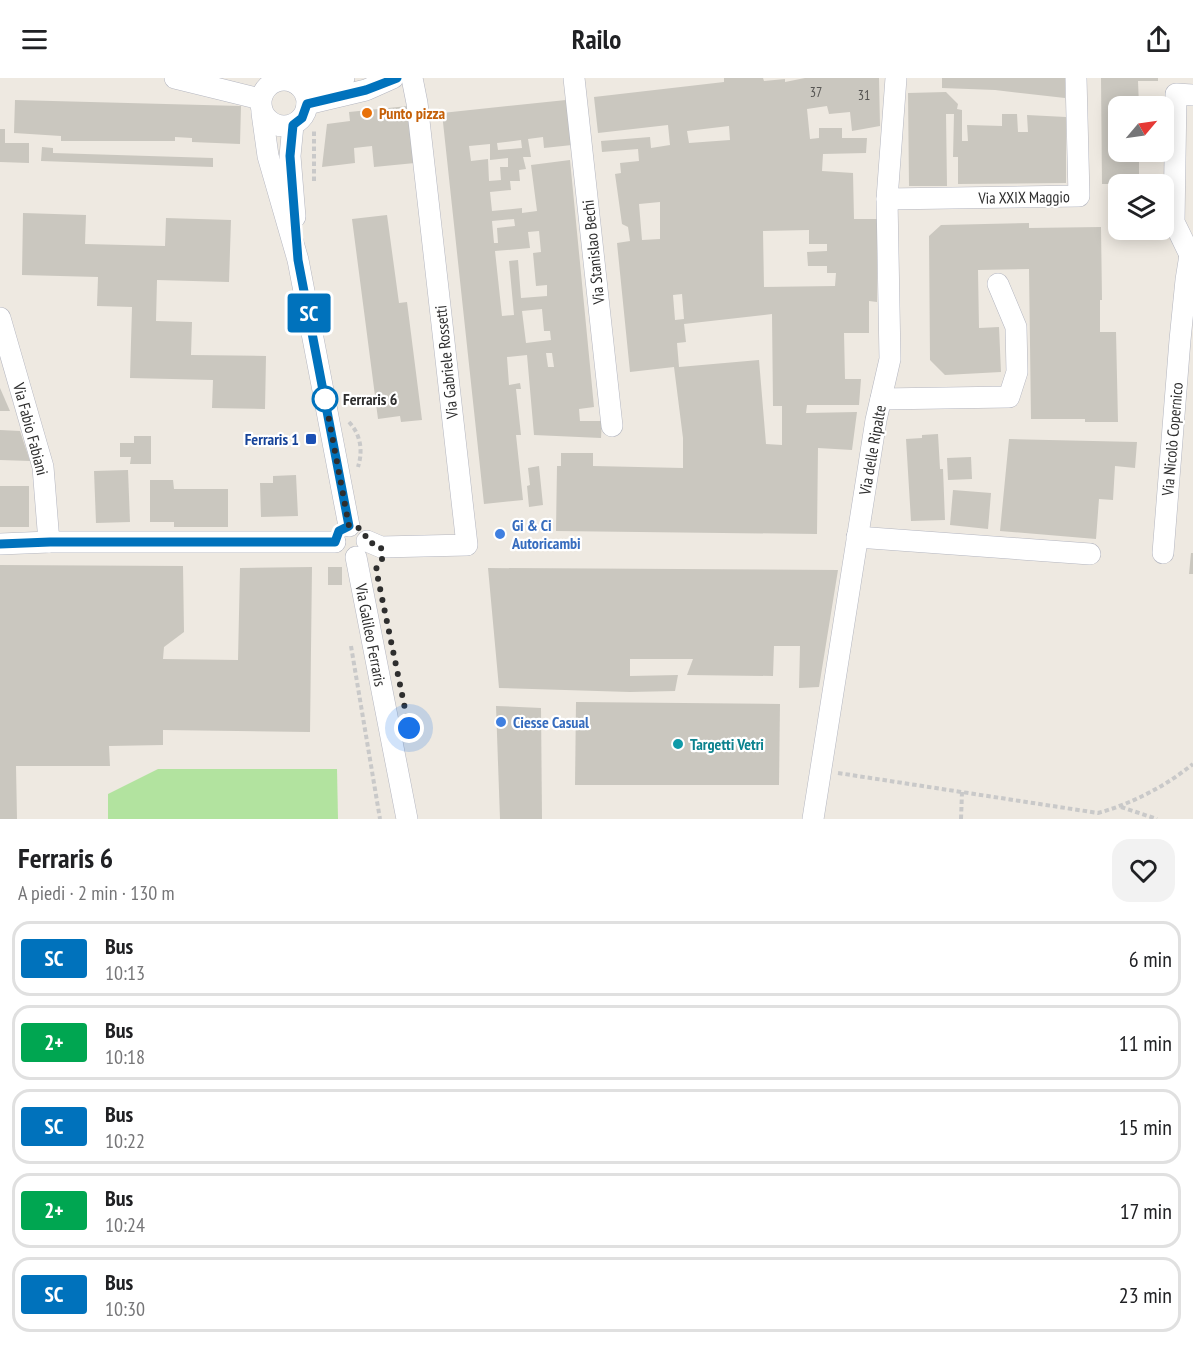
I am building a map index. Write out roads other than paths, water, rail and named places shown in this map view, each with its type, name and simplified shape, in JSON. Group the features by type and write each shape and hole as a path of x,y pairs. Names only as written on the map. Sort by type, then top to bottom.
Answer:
{"street":[{"path":"175,78 188,78"},
{"path":"181,78 261,93 282,80 290,80 297,84 306,96 307,104 302,118 293,125 282,127 274,125 266,119 261,93"},
{"path":"297,84 344,78"},
{"path":"307,104 366,90 392,78 398,78"},
{"name":"Via Gabriele Rossetti","path":"361,549 467,545 417,103 412,78"},
{"name":"Via Stanislao Bechi","path":"574,78 612,426"},
{"name":"Via delle Ripalte","path":"813,819 857,537 890,358 887,200 896,78"},
{"name":"Via XXIX Maggio","path":"887,200 1079,196 1076,78"},
{"path":"1192,255 1174,222 1176,93 1193,95 1193,89"},
{"path":"261,93 268,156 298,260 349,526"},
{"path":"293,125 290,156 298,260"},
{"name":"Via Nicolò Copernico","path":"1163,553 1183,310 1192,255"},
{"path":"881,399 1009,397 1017,372 1016,327 998,284"},
{"name":"Via Fabio Fabiani","path":"0,318 43,467 50,542"},
{"path":"349,526 358,527 362,531 361,549 343,555 335,542 339,531 349,526"},
{"path":"857,537 1090,554"},
{"path":"0,544 335,542"},
{"name":"Via Galileo Ferraris","path":"361,549 407,819"}],"place":[{"name":"Punto pizza","path":"367,113"},
{"name":"Ferraris 6","path":"325,399"},
{"name":"Ferraris 1","path":"311,439"},
{"name":"Gi & Ci Autoricambi","path":"500,534"},
{"name":"Ciesse Casual","path":"501,722"},
{"name":"Targetti Vetri","path":"678,744"}]}
